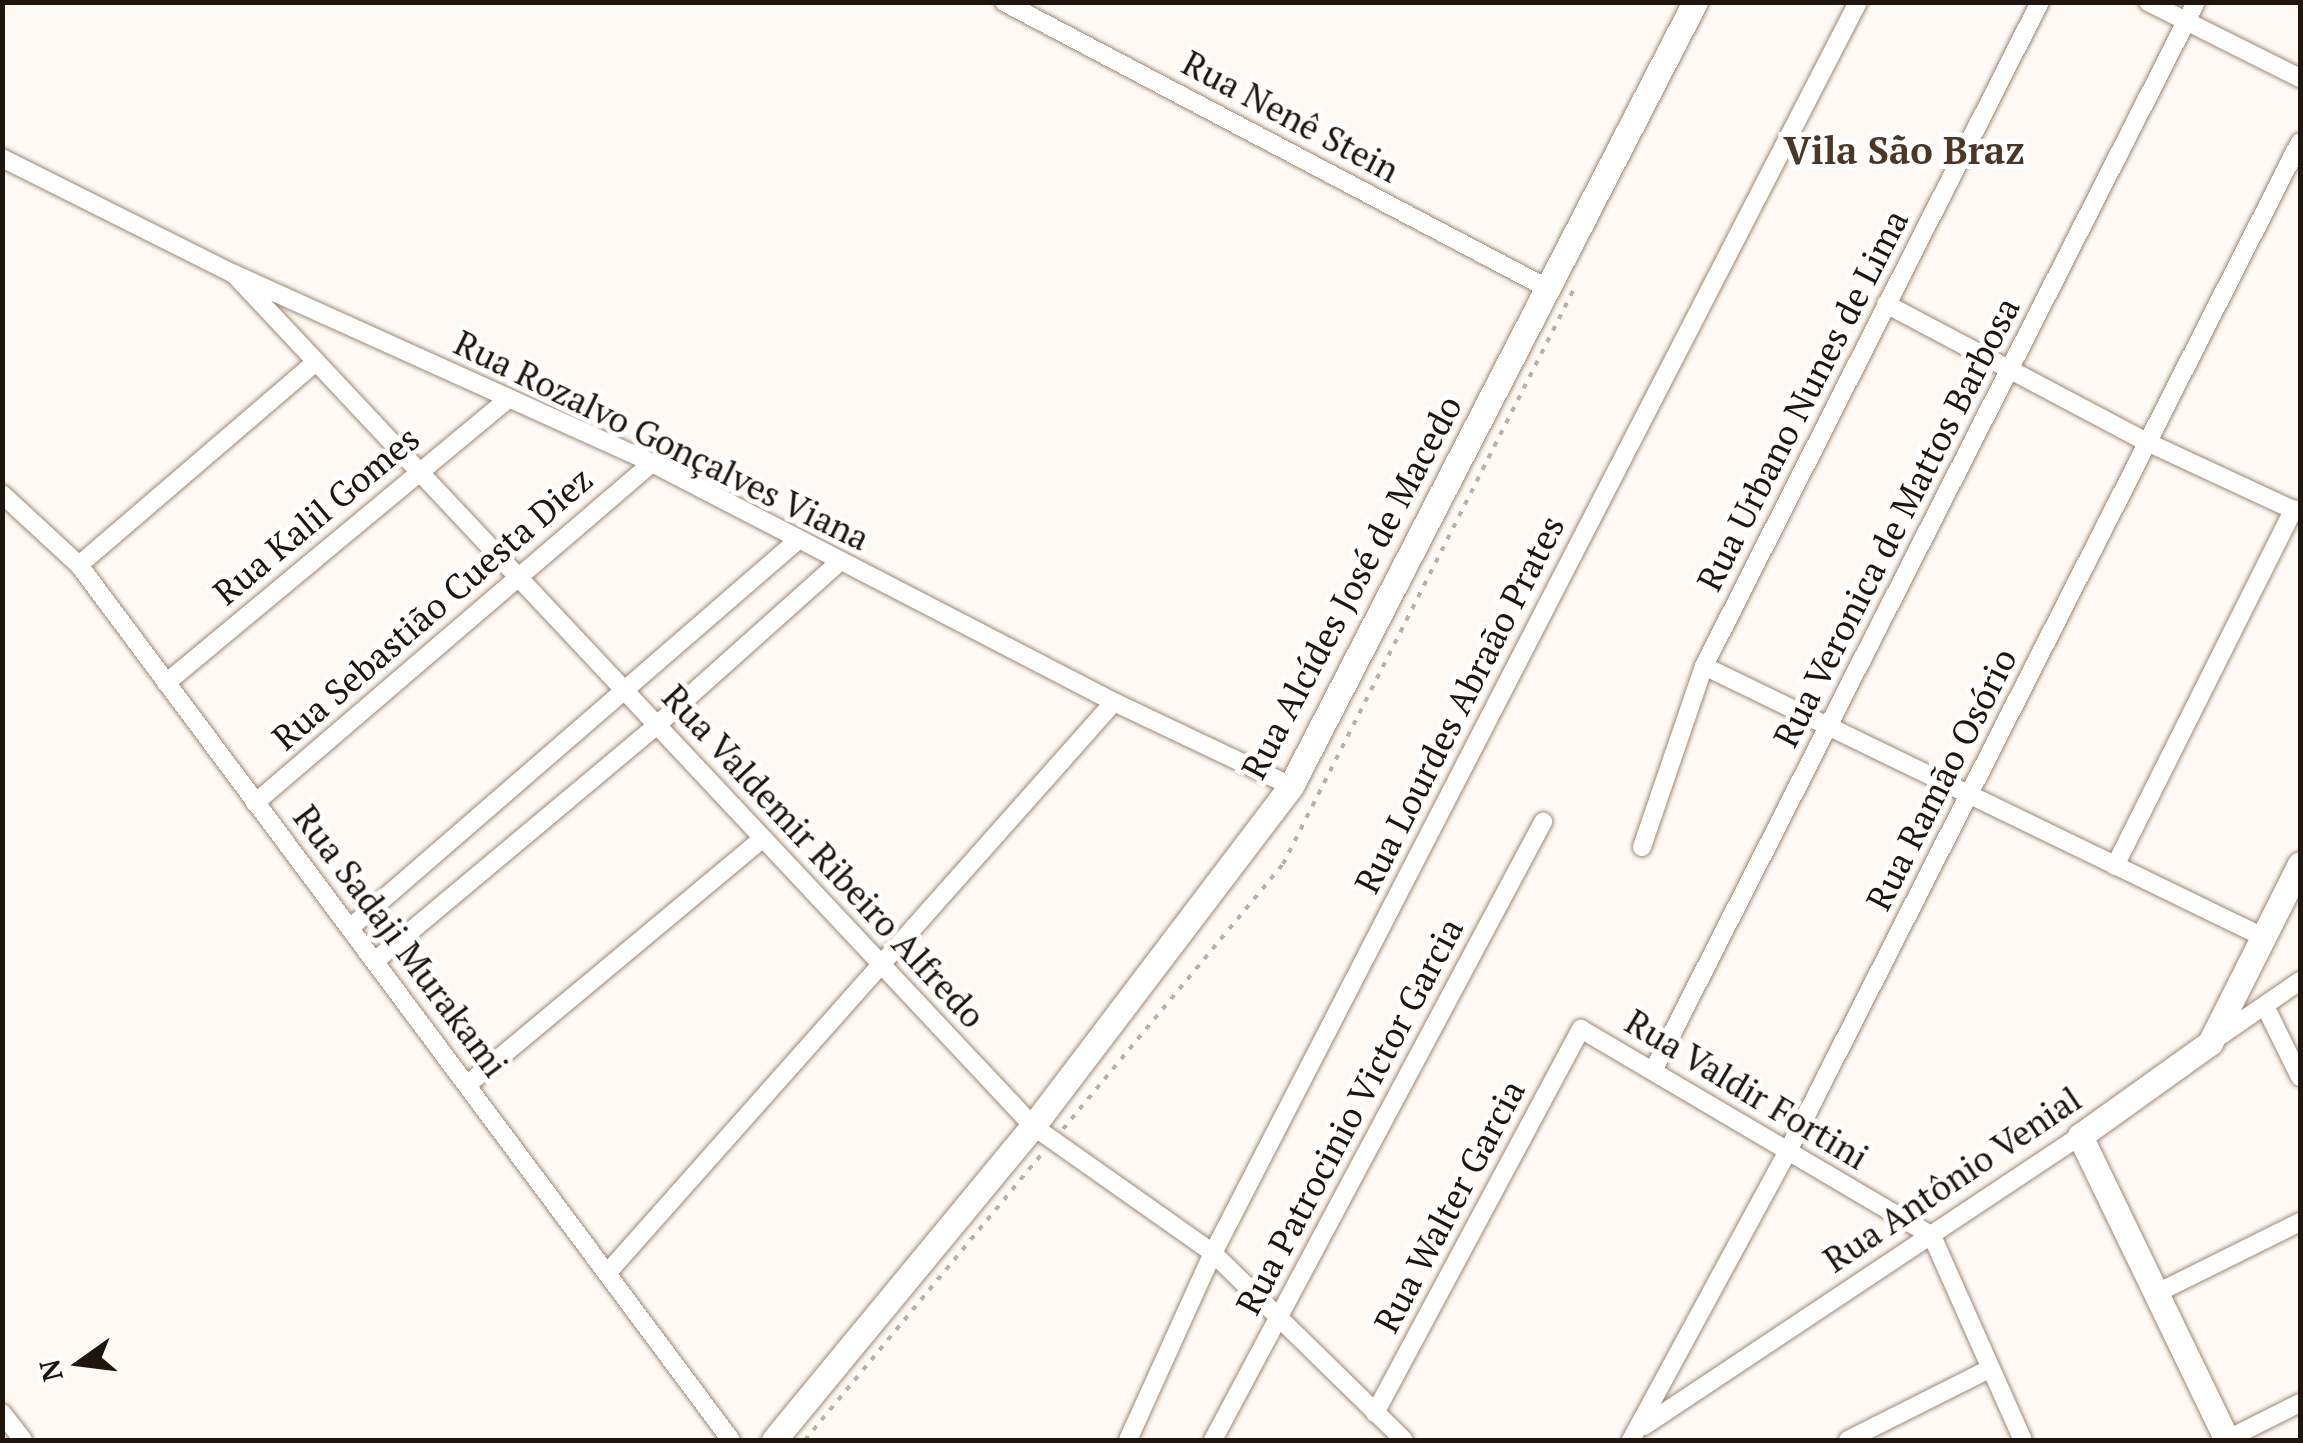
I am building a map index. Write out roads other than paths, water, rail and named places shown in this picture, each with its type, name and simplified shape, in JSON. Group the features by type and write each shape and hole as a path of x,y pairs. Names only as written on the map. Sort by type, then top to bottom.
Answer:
{"street":[{"name":"Rua Nenê Stein","path":"1004,2 1547,288"},
{"name":"Rua Lourdes Abraão Prates","path":"1128,1440 1213,1254 1858,2"},
{"name":"Rua Urbano Nunes de Lima","path":"1642,847 1704,666 2040,2"},
{"path":"2148,2 2300,78"},
{"name":"Rua Veronica de Mattos Barbosa","path":"1653,1072 2196,2"},
{"name":"Rua Alcídes José de Macedo","path":"774,1440 1033,1126 1291,786 1692,3"},
{"name":"Rua Ramão Osório","path":"1635,1435 1788,1151 2300,142"},
{"name":"Rua Rozalvo Gonçalves Viana","path":"2,158 234,274 652,463 1114,702 1291,786"},
{"name":"Rua Valdemir Ribeiro Alfredo","path":"234,274 1033,1126 1213,1254 1280,1313 1404,1440"},
{"path":"1886,304 2148,442 2297,511 2116,866"},
{"path":"79,565 316,362"},
{"name":"Rua Kalil Gomes","path":"166,682 508,398"},
{"name":"Rua Sebastião Cuesta Diez","path":"255,803 652,463"},
{"name":"Rua Sadaji Murakami","path":"2,494 79,565 610,1270 732,1440"},
{"path":"350,927 798,540"},
{"path":"375,961 657,725 839,562"},
{"path":"1704,666 2263,937"},
{"path":"610,1270 884,968 1114,702"},
{"name":"Rua Patrocinio Victor Garcia","path":"1213,1440 1543,822"},
{"path":"468,1084 763,838"},
{"path":"2210,1043 2300,864"},
{"name":"Rua Antônio Venial","path":"1635,1435 2080,1136 2300,981"},
{"path":"2264,1006 2300,1076"},
{"name":"Rua Valdir Fortini","path":"1580,1029 1932,1236"},
{"name":"Rua Walter Garcia","path":"1375,1413 1580,1029"},
{"path":"2080,1136 2227,1440 2300,1403"},
{"path":"2156,1294 2300,1222"},
{"path":"1932,1236 2024,1440"},
{"path":"1848,1440 1989,1369"},
{"path":"2,1413 23,1440"}],"district":[{"name":"Vila São Braz","path":"1904,151"}]}
